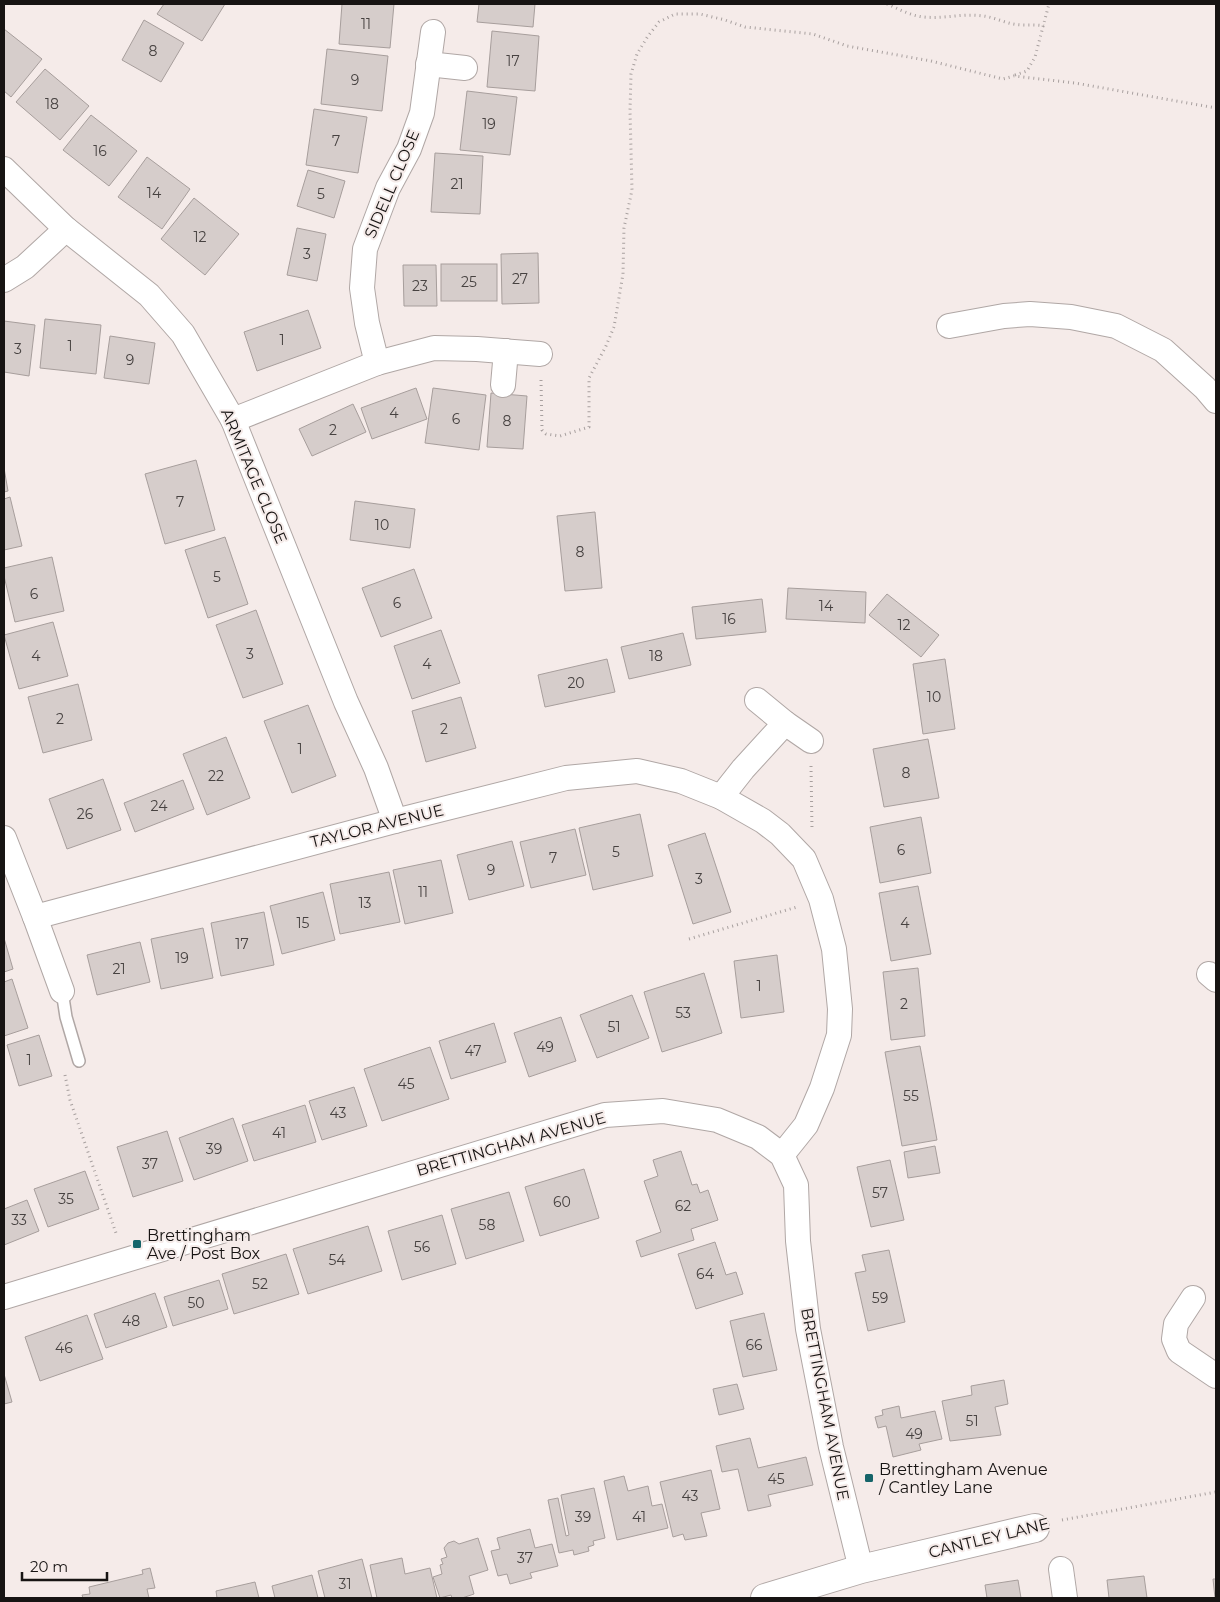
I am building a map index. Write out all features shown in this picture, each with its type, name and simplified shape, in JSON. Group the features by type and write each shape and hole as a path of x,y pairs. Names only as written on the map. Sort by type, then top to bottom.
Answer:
{"street":[{"name":"SIDELL CLOSE","path":"377,363 367,322 362,288 365,250 388,188 409,149 422,113 433,32"},
{"path":"428,64 465,68"},
{"name":"ARMITAGE CLOSE","path":"4,169 66,229 149,295 184,334 233,420 346,702 376,768 395,821"},
{"path":"4,280 25,267 66,229"},
{"path":"949,326 1004,316 1030,314 1071,317 1116,326 1163,350 1205,388 1216,401"},
{"path":"233,420 377,363 434,348 477,348 540,354"},
{"path":"503,385 506,351"},
{"path":"757,700 811,741"},
{"path":"721,797 743,768 785,723"},
{"name":"TAYLOR AVENUE","path":"35,917 395,821 566,778 637,771 681,781 721,797 763,821 780,834 804,860 821,899 834,948 840,1009 839,1035 822,1088 806,1125 782,1156"},
{"path":"4,838 62,991"},
{"name":"BRETTINGHAM AVENUE","path":"4,1298 605,1115 663,1111 717,1120 758,1137 782,1156 796,1185 798,1241 808,1330 831,1447 861,1569"},
{"path":"1193,1298 1176,1324 1174,1339 1179,1351 1216,1376"},
{"name":"CANTLEY LANE","path":"765,1598 861,1569 1035,1528"},
{"path":"1061,1569 1065,1598"}],"lane":[{"path":"62,991 66,1017 79,1062"}],"path":[{"path":"887,4 923,17 983,16 1015,25 1032,24 1044,26"},
{"path":"540,354 542,430 546,434 560,436 589,427 589,378 614,327 623,274 624,228 632,190 631,74 637,54 659,22 675,14 700,14 745,27 813,34 847,46 931,62 1003,79 1028,71 1035,56 1049,4"},
{"path":"1014,76 1075,83 1216,108"},
{"path":"804,860 812,836 811,741"},
{"path":"689,939 770,916"},
{"path":"64,1067 70,1100 125,1260"},
{"name":"CANTLEY LANE","path":"1035,1528 1054,1522 1216,1492"}],"building":[{"path":"164,4 225,4 202,41 157,14"},
{"path":"342,4 394,4 390,48 339,44"},
{"path":"479,4 535,4 533,27 477,22"},
{"path":"144,20 184,43 161,82 122,60"},
{"path":"4,29 42,59 11,97 4,91"},
{"path":"492,31 539,36 535,91 487,87"},
{"path":"327,49 388,56 382,111 321,104"},
{"path":"45,69 89,106 60,140 16,102"},
{"path":"467,91 517,97 510,155 460,150"},
{"path":"314,109 367,117 358,173 306,165"},
{"path":"91,115 137,151 109,186 63,150"},
{"path":"435,153 483,156 480,214 431,212"},
{"path":"147,157 190,189 162,229 118,197"},
{"path":"308,170 345,181 334,218 297,206"},
{"path":"194,198 239,234 205,275 161,239"},
{"path":"297,228 326,234 317,281 287,275"},
{"path":"538,253 539,303 502,304 501,254"},
{"path":"441,264 497,264 497,301 441,301"},
{"path":"403,265 436,265 437,306 404,306"},
{"path":"308,310 321,348 257,371 244,332"},
{"path":"45,319 101,325 96,374 40,368"},
{"path":"4,321 35,325 29,376 4,372"},
{"path":"110,336 155,343 149,384 104,378"},
{"path":"416,388 427,419 372,439 361,408"},
{"path":"433,388 486,395 479,450 425,443"},
{"path":"491,393 527,396 523,449 487,447"},
{"path":"353,404 366,432 312,456 299,429"},
{"path":"196,460 215,530 165,544 145,474"},
{"path":"4,468 8,491 4,492"},
{"path":"10,497 22,546 4,550 4,499"},
{"path":"355,501 415,509 410,548 350,540"},
{"path":"595,512 602,588 565,591 557,516"},
{"path":"225,537 248,604 208,618 185,550"},
{"path":"52,557 64,611 15,622 4,576 4,568"},
{"path":"414,569 432,618 381,637 362,588"},
{"path":"788,588 866,592 865,623 786,619"},
{"path":"887,594 939,635 921,657 869,615"},
{"path":"762,599 766,632 696,639 692,607"},
{"path":"256,610 283,684 243,698 216,625"},
{"path":"53,622 68,676 19,689 4,635"},
{"path":"441,630 460,683 412,699 394,646"},
{"path":"683,633 691,665 629,679 621,647"},
{"path":"607,659 615,692 545,707 538,675"},
{"path":"945,659 955,729 923,734 913,664"},
{"path":"78,684 92,740 43,753 28,697"},
{"path":"461,697 476,748 426,762 412,711"},
{"path":"308,705 336,776 292,793 264,721"},
{"path":"226,737 250,798 207,815 183,754"},
{"path":"928,739 939,798 884,807 873,749"},
{"path":"103,779 121,830 67,849 49,799"},
{"path":"183,780 194,809 135,832 124,803"},
{"path":"640,814 653,876 593,890 579,828"},
{"path":"921,817 931,873 880,883 870,827"},
{"path":"575,829 586,875 531,888 520,842"},
{"path":"705,833 731,912 693,924 668,845"},
{"path":"512,841 524,886 469,900 457,855"},
{"path":"441,860 453,913 405,924 393,870"},
{"path":"389,872 400,922 340,934 330,884"},
{"path":"918,886 931,954 891,961 879,893"},
{"path":"323,892 335,940 282,954 270,906"},
{"path":"264,912 274,965 221,976 211,923"},
{"path":"203,928 213,978 161,989 151,939"},
{"path":"4,938 13,969 4,972"},
{"path":"140,942 150,982 97,995 87,955"},
{"path":"777,955 784,1012 741,1018 734,961"},
{"path":"918,968 925,1036 891,1040 883,972"},
{"path":"704,973 722,1033 662,1052 644,992"},
{"path":"12,979 28,1028 4,1036 4,982"},
{"path":"632,995 649,1038 597,1058 580,1015"},
{"path":"561,1017 576,1061 529,1077 514,1033"},
{"path":"494,1023 506,1062 451,1079 439,1041"},
{"path":"39,1035 52,1076 19,1086 7,1045"},
{"path":"920,1046 937,1140 902,1146 885,1052"},
{"path":"430,1047 449,1099 382,1121 364,1069"},
{"path":"354,1087 367,1126 322,1140 309,1101"},
{"path":"305,1105 316,1142 254,1161 242,1125"},
{"path":"233,1118 248,1161 194,1180 179,1138"},
{"path":"167,1131 183,1181 133,1197 117,1147"},
{"path":"935,1146 940,1173 908,1178 904,1152"},
{"path":"681,1151 692,1185 697,1184 700,1193 708,1190 718,1220 691,1229 694,1240 641,1257 636,1241 661,1232 644,1181 658,1176 653,1160"},
{"path":"890,1160 904,1220 871,1227 857,1167"},
{"path":"584,1169 599,1218 540,1236 525,1187"},
{"path":"85,1171 99,1209 48,1227 34,1189"},
{"path":"509,1192 524,1241 466,1259 451,1209"},
{"path":"27,1200 39,1231 4,1245 4,1209"},
{"path":"442,1215 456,1264 402,1280 388,1231"},
{"path":"368,1226 382,1271 308,1294 293,1249"},
{"path":"715,1242 726,1275 736,1272 743,1294 696,1309 678,1254"},
{"path":"889,1250 905,1322 868,1331 855,1273 866,1271 862,1255"},
{"path":"286,1254 299,1294 234,1314 222,1274"},
{"path":"219,1280 228,1309 173,1326 164,1297"},
{"path":"155,1293 167,1327 106,1348 94,1314"},
{"path":"764,1313 777,1370 743,1377 730,1321"},
{"path":"87,1315 103,1359 40,1381 25,1337"},
{"path":"4,1374 12,1402 4,1404"},
{"path":"1004,1380 1008,1404 995,1407 1001,1435 950,1441 942,1401 972,1395 971,1386"},
{"path":"737,1384 744,1409 719,1415 713,1389"},
{"path":"899,1406 901,1418 935,1411 942,1439 919,1444 921,1450 893,1457 886,1426 878,1428 875,1417 883,1415 882,1410"},
{"path":"750,1438 758,1468 806,1457 813,1485 768,1495 771,1506 748,1511 738,1469 722,1472 716,1446"},
{"path":"711,1470 720,1509 701,1513 707,1536 685,1540 683,1534 673,1537 660,1482"},
{"path":"624,1476 628,1491 648,1486 652,1506 662,1504 668,1528 617,1540 604,1481"},
{"path":"594,1488 605,1538 593,1541 594,1545 588,1547 589,1551 574,1555 573,1550 559,1553 548,1500 558,1498 566,1536 569,1535 561,1495"},
{"path":"530,1529 535,1548 552,1544 558,1566 530,1573 532,1578 510,1584 507,1574 498,1576 491,1551 500,1549 497,1538"},
{"path":"478,1538 488,1570 469,1576 474,1594 462,1598 452,1598 451,1595 440,1598 433,1577 442,1574 440,1565 443,1564 441,1559 447,1557 444,1548 448,1543 454,1541 459,1544"},
{"path":"402,1558 405,1574 430,1568 437,1598 377,1598 370,1565"},
{"path":"362,1559 372,1598 325,1598 318,1571"},
{"path":"150,1568 155,1588 147,1589 149,1598 83,1598 82,1595 90,1594 89,1587 143,1574 142,1570"},
{"path":"312,1575 318,1598 275,1598 272,1586"},
{"path":"1144,1576 1147,1598 1109,1598 1107,1580"},
{"path":"1213,1579 1216,1579 1216,1598 1215,1598"},
{"path":"1018,1580 1021,1598 987,1598 985,1585"},
{"path":"255,1582 259,1598 217,1598 216,1591"}],"place":[{"name":"Brettingham Ave / Post Box","path":"137,1244"},
{"name":"Brettingham Avenue / Cantley Lane","path":"869,1478"}]}
